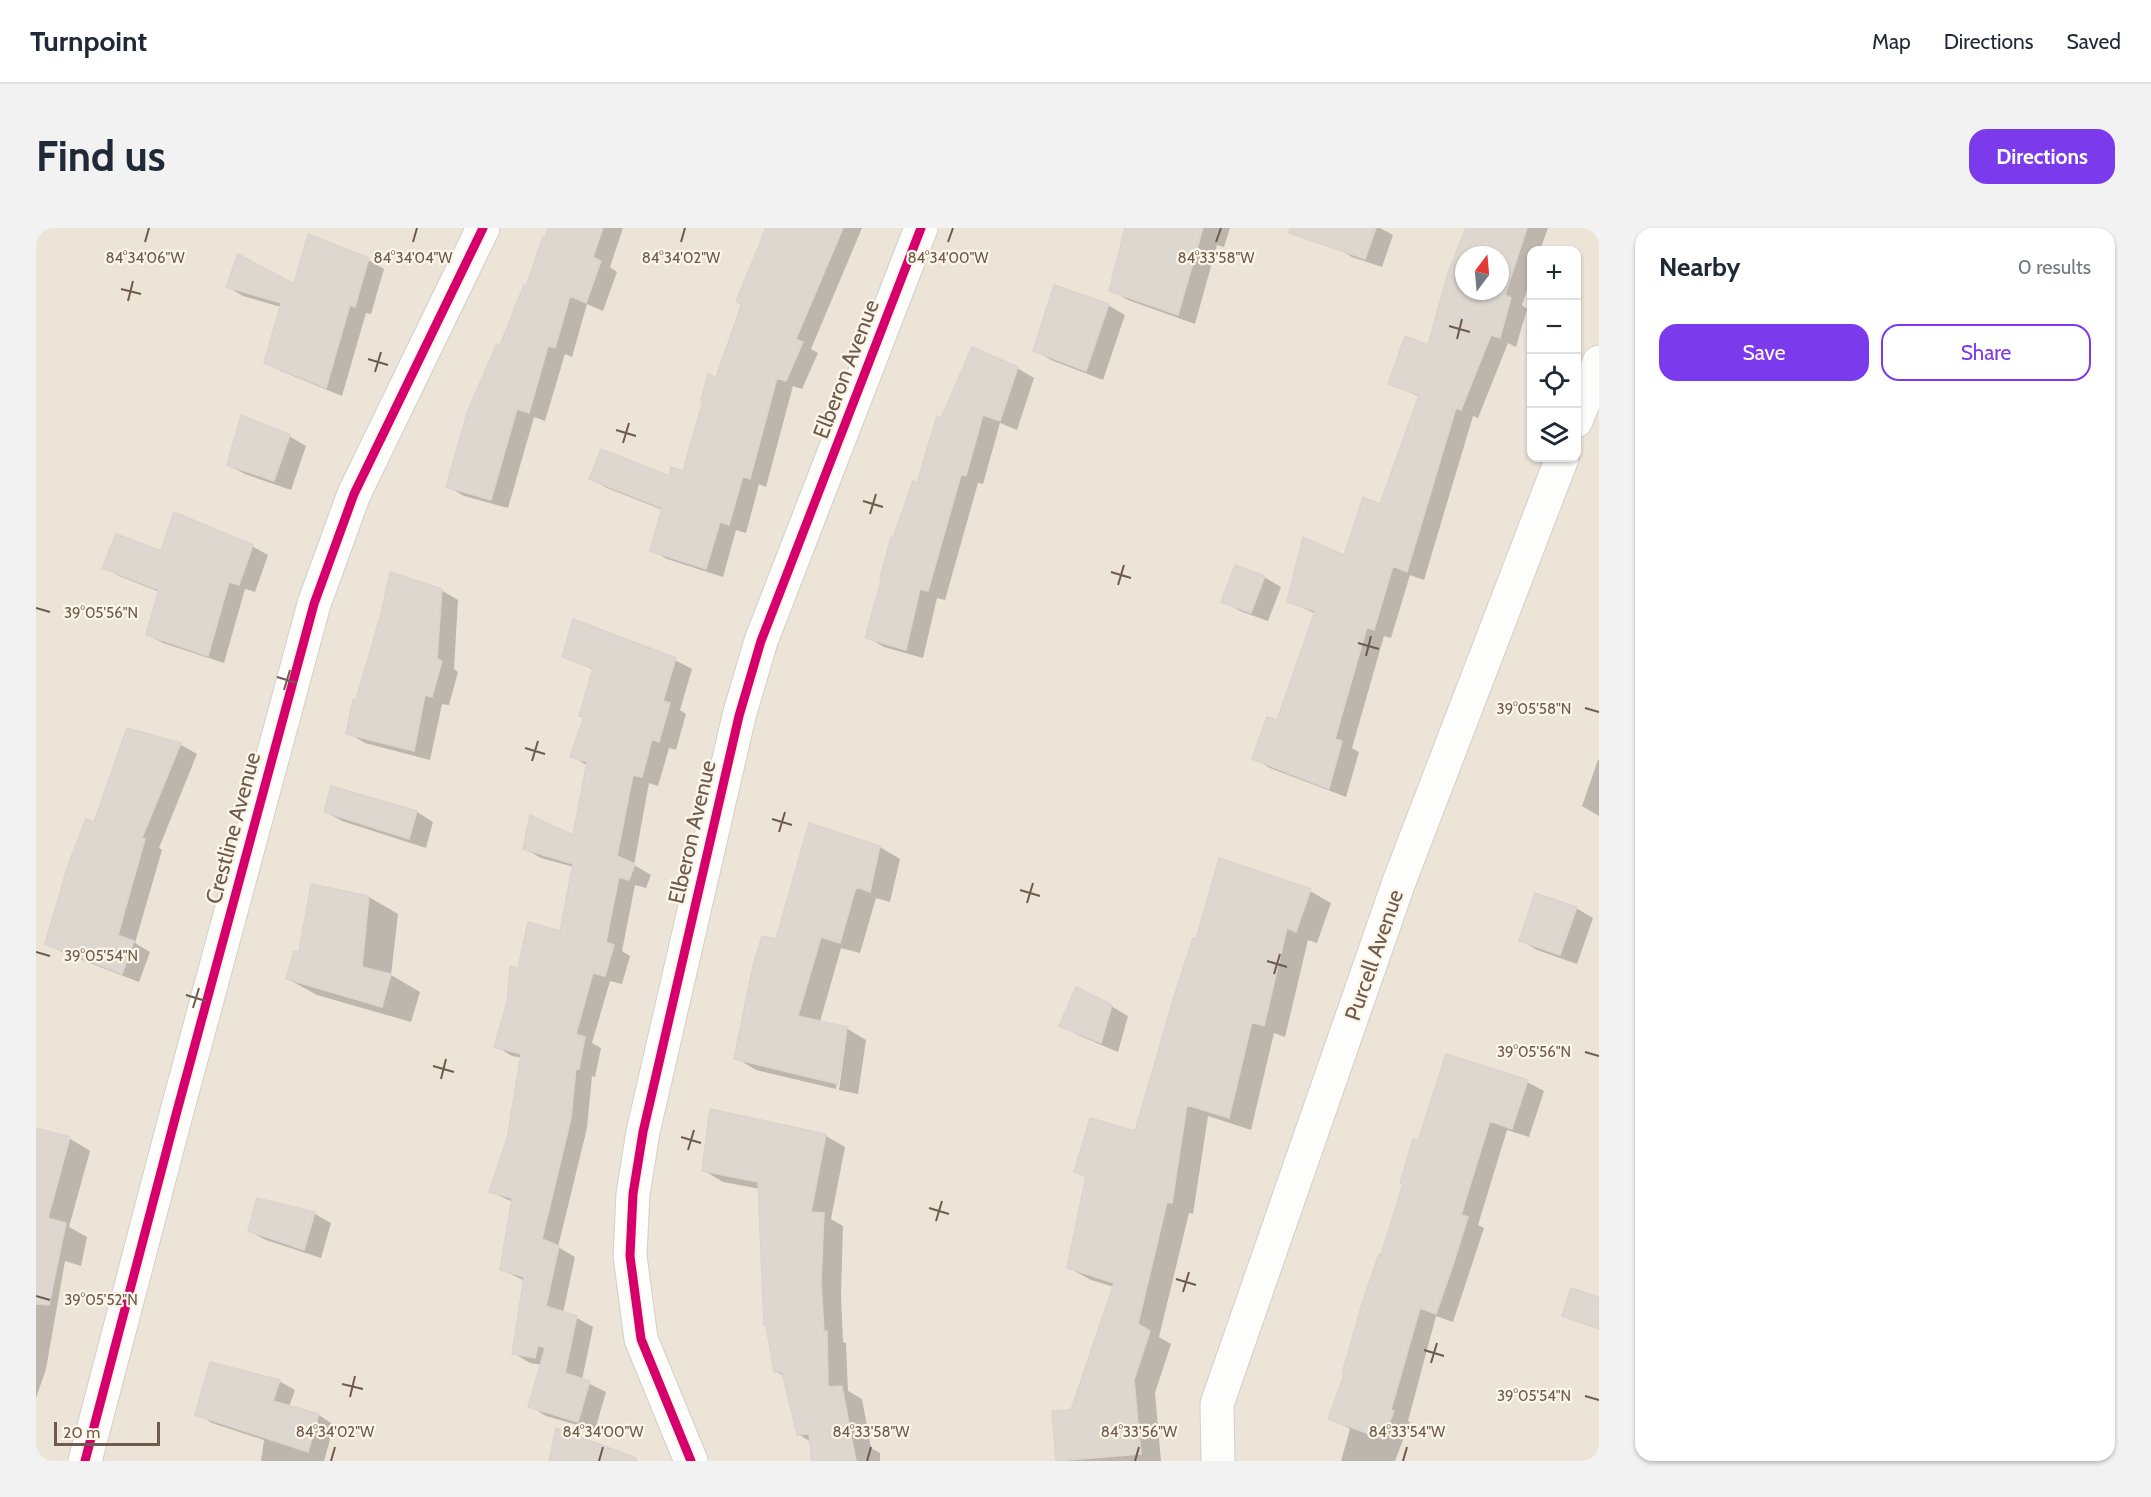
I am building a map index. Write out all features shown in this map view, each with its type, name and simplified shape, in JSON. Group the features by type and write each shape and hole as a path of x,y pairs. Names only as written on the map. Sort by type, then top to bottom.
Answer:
{"street":[{"name":"Crestline Avenue","path":"85,1461 314,604 354,494 483,228"},
{"name":"Elberon Avenue","path":"691,1461 641,1339 630,1256 633,1194 643,1132 739,716 761,641 921,228"},
{"path":"1581,408 1599,362"},
{"name":"Purcell Avenue","path":"1218,1461 1217,1404 1399,882 1560,462"}],"shaded area":[{"path":"36,228 1599,228 1599,1461 36,1461"}],"building":[{"path":"548,228 603,228 593,257 601,261 586,303 570,296 555,348 548,346 529,413 517,409 491,500 446,487 468,410 497,344 500,345 524,285 526,286"},
{"path":"766,228 843,228 796,339 803,342 786,381 777,378 750,479 743,476 729,525 720,522 706,569 650,551 662,508 589,479 601,449 669,476 671,467 683,471 703,401 701,400 708,374 716,377 742,304 736,302"},
{"path":"1125,228 1203,228 1178,315 1109,291"},
{"path":"1290,228 1376,228 1365,259 1289,233"},
{"path":"1466,228 1527,228 1509,283 1509,246 1459,246"},
{"path":"308,234 369,258 355,307 350,305 326,388 264,363 281,303 226,287 238,254 294,284"},
{"path":"1455,255 1455,300 1509,300 1509,297 1511,298 1500,338 1491,335 1461,410 1456,408 1407,572 1393,566 1374,630 1367,627 1335,739 1342,741 1329,789 1252,759 1267,717 1277,720 1315,611 1287,602 1303,537 1344,555 1363,497 1380,504 1419,395 1388,384 1405,336 1428,345"},
{"path":"1054,285 1109,304 1086,371 1033,351"},
{"path":"972,347 1018,367 1000,421 983,415 966,476 961,475 928,591 920,589 906,650 865,638 891,537 893,538 913,481 917,483 937,416 941,418"},
{"path":"241,415 290,435 274,481 227,465"},
{"path":"174,512 253,545 239,585 229,582 208,656 146,635 159,590 102,568 116,534 161,551"},
{"path":"1235,565 1265,576 1251,613 1221,602"},
{"path":"390,572 442,589 437,659 442,661 432,697 425,695 414,751 346,734 353,700 356,700 382,610"},
{"path":"573,619 676,658 663,701 670,703 659,742 652,739 642,777 633,775 617,856 635,864 629,880 619,877 606,942 614,945 605,976 593,973 576,1034 585,1037 579,1069 576,1068 571,1118 542,1239 559,1246 546,1306 577,1316 565,1373 590,1381 578,1422 528,1407 545,1348 538,1345 535,1358 512,1354 524,1277 500,1270 512,1198 489,1192 507,1139 521,1054 494,1047 507,1002 510,966 518,968 528,922 560,931 573,864 523,849 530,815 573,835 587,762 570,757 584,717 579,716 593,668 562,657"},
{"path":"127,728 181,743 142,838 145,839 118,935 134,941 122,974 45,944 68,865 86,819 94,822"},
{"path":"331,786 417,811 409,839 324,812"},
{"path":"809,823 880,846 870,892 856,887 840,943 821,937 798,1016 847,1027 838,1084 734,1059 752,970 762,936 776,939"},
{"path":"1219,858 1311,889 1296,932 1287,928 1264,1026 1252,1022 1229,1118 1187,1105 1172,1203 1167,1202 1138,1324 1150,1331 1134,1380 1141,1454 1056,1461 1052,1411 1071,1410 1114,1283 1067,1268 1086,1176 1074,1172 1090,1118 1135,1131 1174,997 1193,938 1196,939"},
{"path":"311,884 369,896 362,967 391,974 382,1007 286,979 294,951 299,952"},
{"path":"1535,893 1577,907 1560,955 1519,941"},
{"path":"1076,987 1112,1005 1101,1043 1059,1026"},
{"path":"1446,1054 1528,1080 1512,1129 1490,1121 1461,1215 1468,1217 1454,1262 1436,1314 1420,1308 1391,1410 1394,1411 1383,1439 1328,1419 1344,1375 1342,1374 1362,1304 1379,1254 1381,1255 1403,1184 1400,1183 1413,1139 1418,1141"},
{"path":"710,1109 826,1134 811,1212 824,1213 821,1283 824,1331 827,1331 828,1387 842,1386 856,1461 812,1461 809,1434 797,1435 782,1372 774,1372 766,1325 764,1325 758,1182 702,1171"},
{"path":"36,1128 70,1137 48,1218 66,1223 49,1305 36,1304"},
{"path":"257,1198 315,1212 304,1250 248,1231"},
{"path":"1571,1288 1599,1297 1599,1329 1562,1316"},
{"path":"210,1362 280,1380 273,1401 319,1414 308,1452 195,1415"},
{"path":"556,1428 636,1458 636,1461 549,1461"}],"cycle path":[{"path":"85,1461 314,604 354,494 483,228"},
{"path":"691,1461 641,1339 630,1256 633,1194 643,1132 739,716 761,641 921,228"}]}
